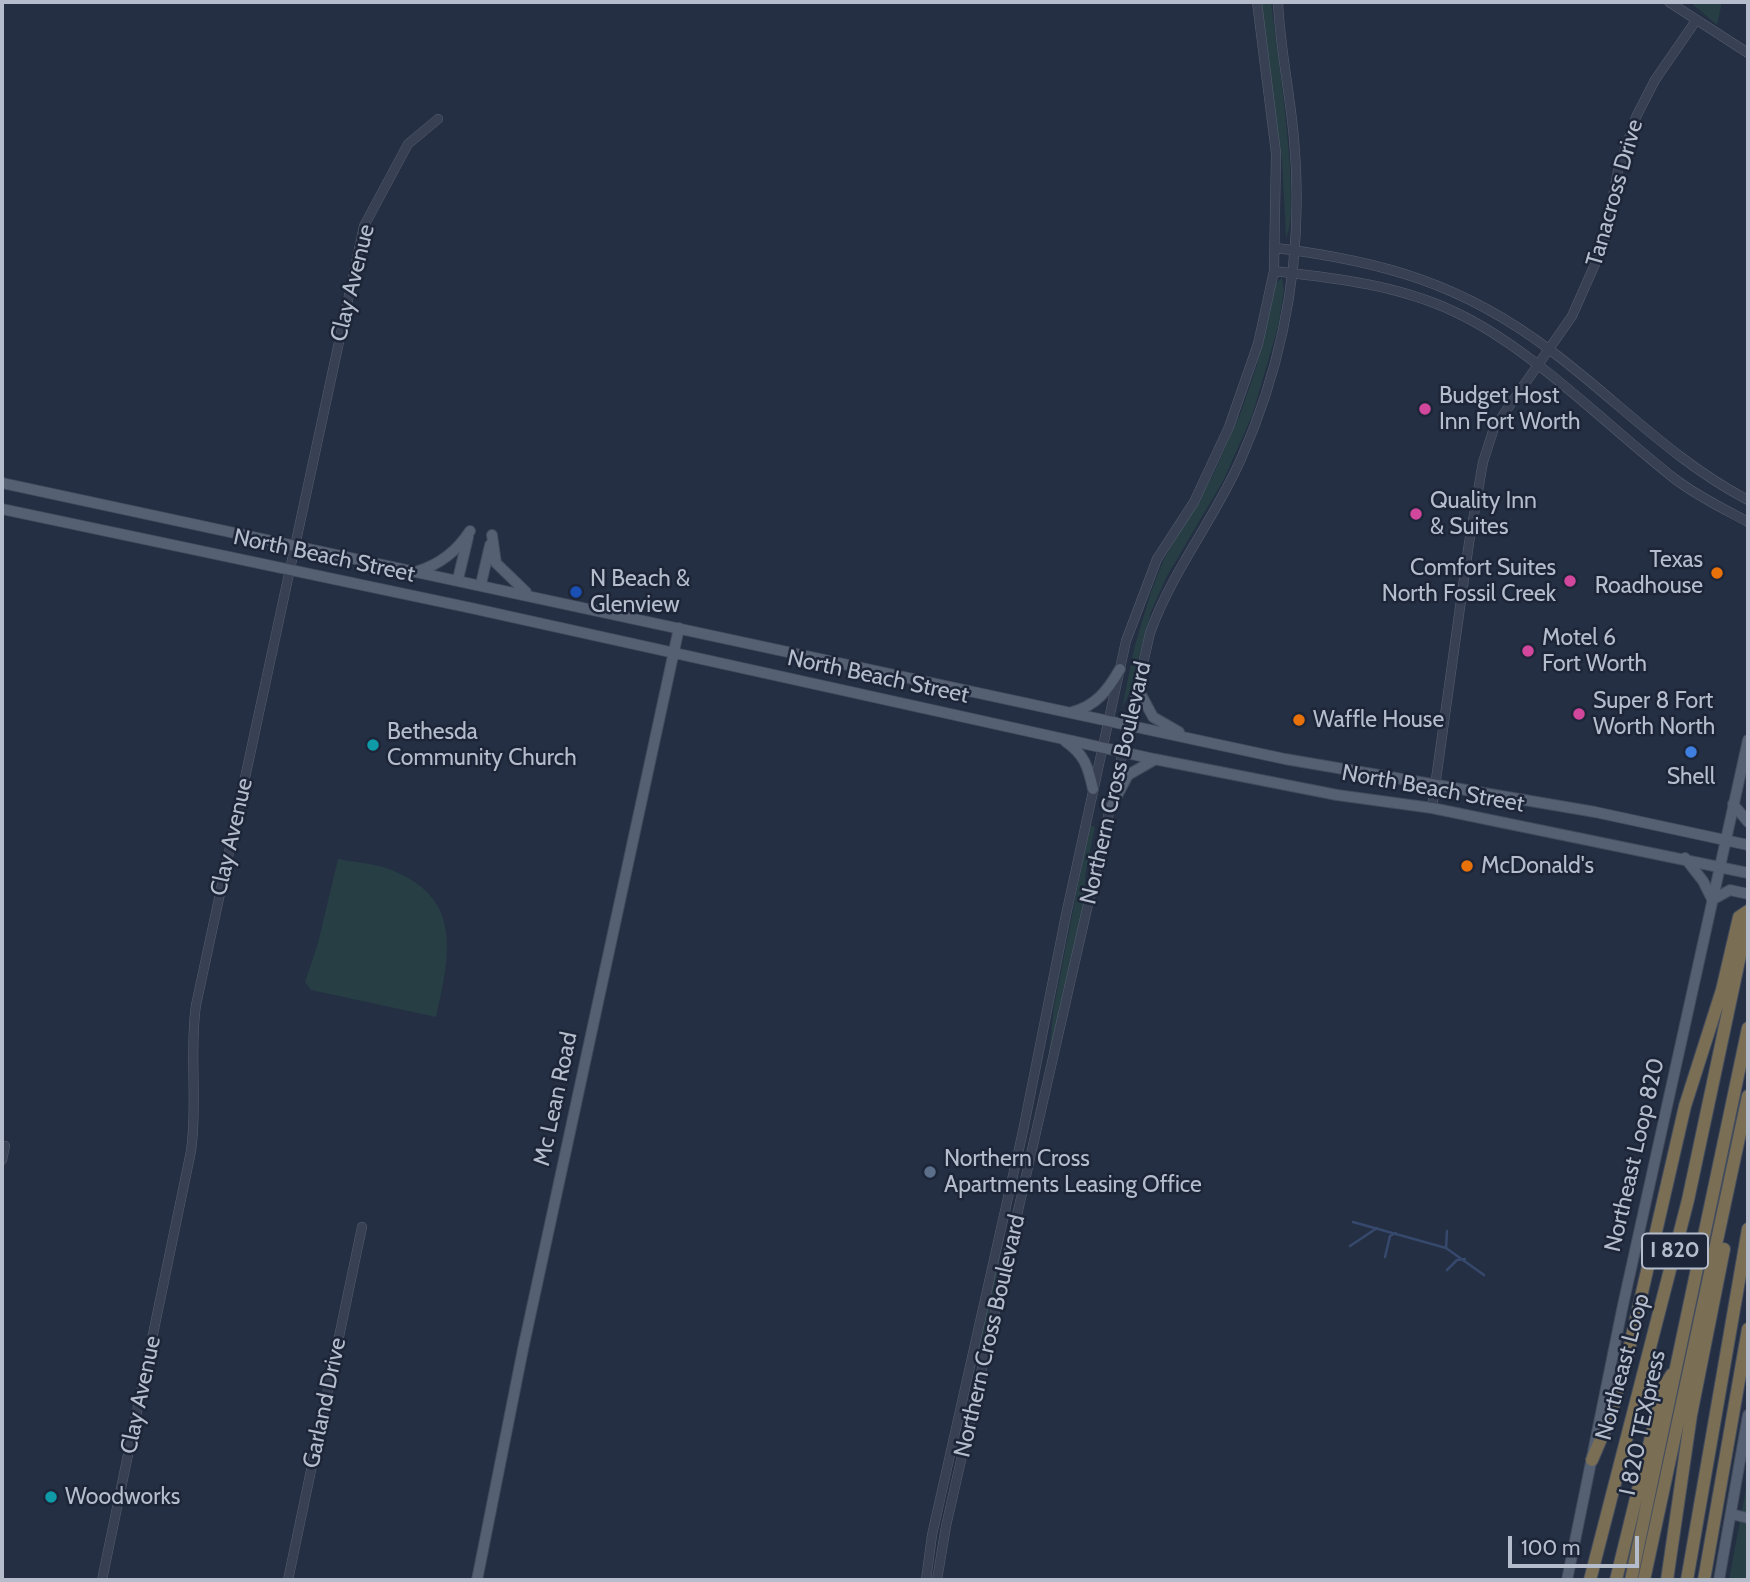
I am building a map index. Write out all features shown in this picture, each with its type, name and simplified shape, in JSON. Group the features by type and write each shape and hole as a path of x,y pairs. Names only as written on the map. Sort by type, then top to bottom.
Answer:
{"highway":[{"path":"1592,1460 1609,1420 1626,1362 1697,1063 1722,990 1739,917 1748,911"},
{"name":"Northeast Loop","path":"1590,1580 1685,1213 1748,918"},
{"name":"I 820 TEXpress","path":"1631,1580 1748,1028"},
{"name":"I 820 TEXpress","path":"1644,1580 1748,1096"},
{"path":"1667,1580 1690,1415 1737,1188 1733,1170"},
{"name":"I 820","path":"1687,1580 1748,1229"},
{"path":"1704,1580 1748,1329"},
{"path":"1616,1580 1663,1388 1676,1367"}],"main road":[{"name":"North Beach Street","path":"2,483 528,594 1067,714 1345,771 1595,812 1748,845"},
{"name":"North Beach Street","path":"2,509 1154,759 1337,794 1432,808 1748,873"},
{"path":"418,571 445,559 460,546 470,531 458,579"},
{"path":"481,584 492,535 496,563 528,594"},
{"name":"Mc Lean Road","path":"477,1580 523,1349 679,628"},
{"path":"1067,714 1085,709 1100,698 1120,669"},
{"path":"1138,687 1153,718 1205,742"},
{"path":"1059,737 1080,751 1093,789"},
{"name":"Northeast Loop 820","path":"1567,1580 1724,839 1748,740"},
{"path":"1111,807 1128,775 1154,759"},
{"path":"1734,804 1748,822"},
{"path":"1685,858 1703,881 1712,900 1730,890 1748,894"},
{"path":"1719,1580 1748,1415"},
{"path":"1735,1497 1748,1500"},
{"path":"1731,1514 1748,1518"}],"street":[{"name":"Northern Cross Boulevard","path":"926,1580 932,1535 1019,1151 1093,789 1129,632 1157,559 1194,502 1229,427 1258,344 1274,271 1276,153 1257,2"},
{"name":"Northern Cross Boulevard","path":"937,1580 946,1526 1138,687 1159,608 1226,491 1256,420 1277,357 1296,251 1294,136 1278,2"},
{"path":"1669,2 1695,22 1748,52"},
{"name":"Tanacross Drive","path":"1432,808 1483,462 1494,428 1572,316 1597,264 1618,171 1636,117 1655,80 1695,22"},
{"name":"Clay Avenue","path":"102,1580 191,1151 195,1108 192,1044 196,1004 364,226 408,144 438,119"},
{"path":"1276,248 1361,262 1444,286 1491,310 1549,349 1689,465 1748,500"},
{"path":"1274,271 1355,282 1432,302 1475,323 1537,365 1678,482 1748,522"},
{"path":"1678,482 1689,465"},
{"path":"2,1160 5,1146"},
{"path":"1019,1151 1033,1153"},
{"name":"Garland Drive","path":"288,1580 362,1227"}],"green space":[{"path":"1260,2 1271,2 1286,125 1291,195 1290,222 1286,238 1282,161"},
{"path":"1690,2 1722,2 1717,25"},
{"path":"1282,278 1284,290 1278,327 1252,416 1223,481 1167,576 1151,612 1129,694 1122,708 1135,645 1151,592 1163,561 1213,475 1241,412 1257,365 1274,285"},
{"path":"1090,825 1095,827 1086,871 1083,909 1048,1063 1054,1006"},
{"path":"338,859 380,866 411,879 428,894 440,910 446,928 447,948 436,1017 311,990 305,982 318,943"},
{"path":"1002,1242 995,1290 971,1384"},
{"path":"1748,1478 1748,1580 1729,1580"}],"waterway":[{"path":"1353,1222 1446,1248 1484,1275"},
{"path":"1350,1246 1377,1228"},
{"path":"1446,1248 1447,1231"},
{"path":"1385,1257 1390,1236 1396,1233"},
{"path":"1447,1270 1457,1260 1465,1259"}],"place":[{"name":"Budget Host Inn Fort Worth","path":"1425,409"},
{"name":"Quality Inn & Suites","path":"1416,514"},
{"name":"Texas Roadhouse","path":"1717,573"},
{"name":"Comfort Suites North Fossil Creek","path":"1570,581"},
{"name":"N Beach & Glenview","path":"576,592"},
{"name":"Motel 6 Fort Worth","path":"1528,651"},
{"name":"Super 8 Fort Worth North","path":"1579,714"},
{"name":"Waffle House","path":"1299,720"},
{"name":"Bethesda Community Church","path":"373,745"},
{"name":"Shell","path":"1691,752"},
{"name":"McDonald's","path":"1467,866"},
{"name":"Northern Cross Apartments Leasing Office","path":"930,1172"},
{"name":"Woodworks","path":"51,1497"}]}
